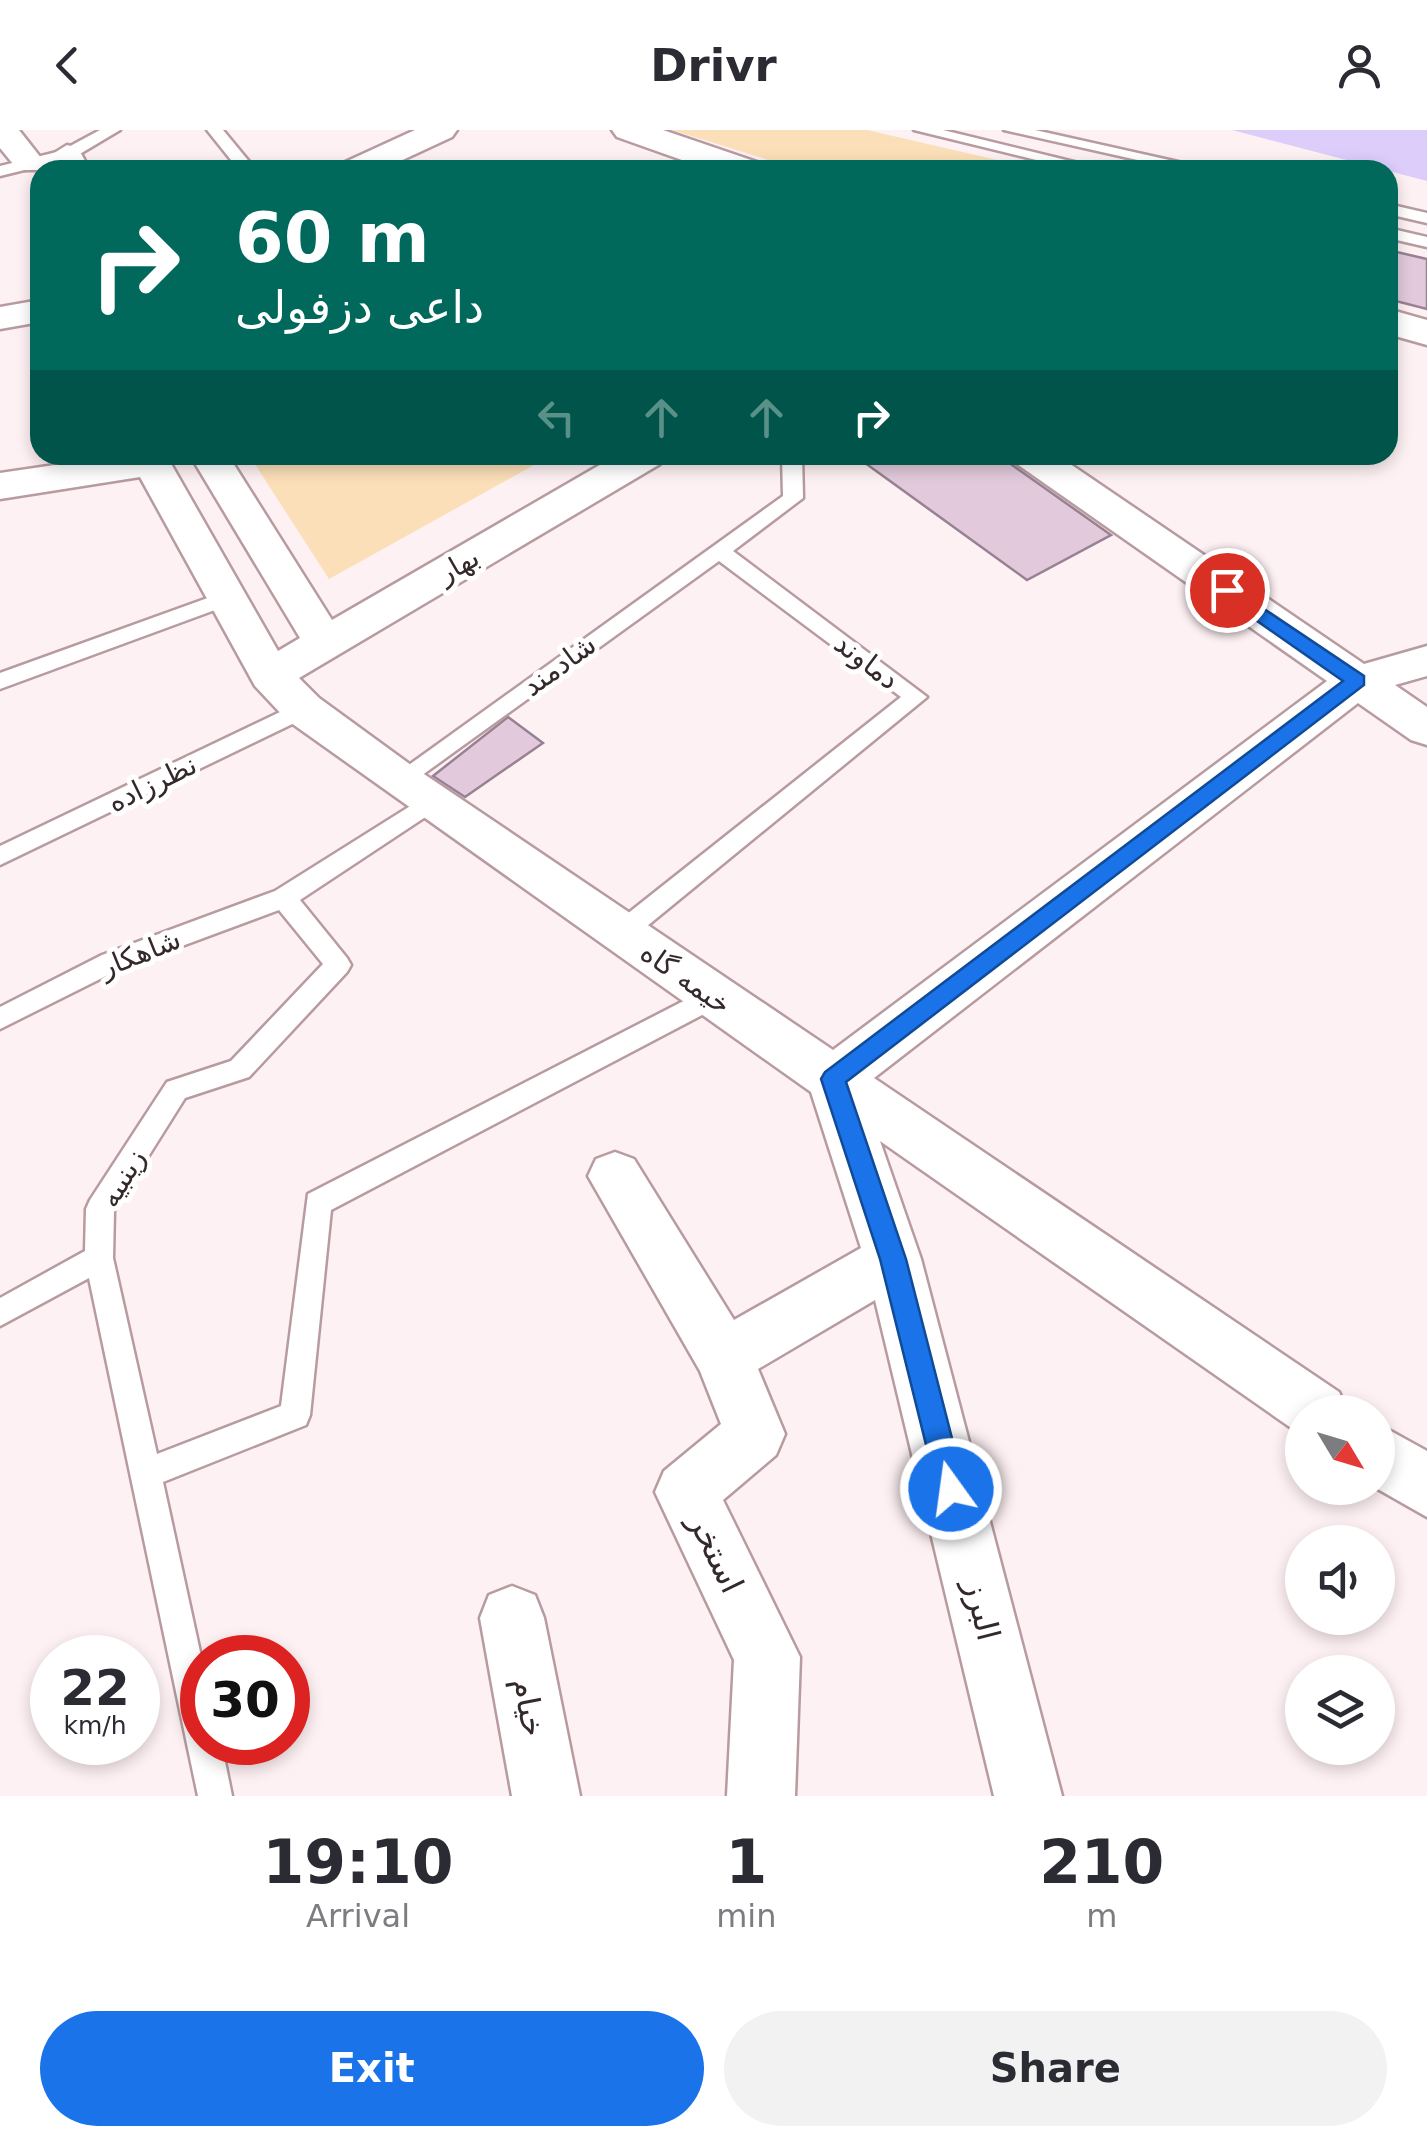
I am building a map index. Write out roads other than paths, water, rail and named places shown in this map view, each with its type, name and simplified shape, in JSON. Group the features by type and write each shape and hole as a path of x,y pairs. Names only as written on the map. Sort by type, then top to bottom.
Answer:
{"main road":[{"path":"628,130 715,160"},
{"path":"1398,324 1427,332"}],"street":[{"path":"2,130 14,167"},
{"path":"376,160 441,130"},
{"path":"0,318 30,313"},
{"path":"0,486 116,465"},
{"name":"خیمه گاه","path":"152,465 227,598 287,692 415,791 1293,1395"},
{"path":"215,465 325,644"},
{"name":"بهار","path":"287,692 325,644 629,465"},
{"path":"1045,465 1427,729"},
{"path":"833,1079 1357,680 1427,661"},
{"name":"البرز","path":"833,1079 893,1259 1028,1796"},
{"path":"615,1176 724,1357 893,1259"},
{"name":"استخر","path":"724,1357 755,1434 686,1492 767,1657 761,1796"},
{"path":"1395,1465 1427,1487"},
{"name":"خیام","path":"512,1618 546,1796"}],"lane":[{"path":"73,160 112,130"},
{"path":"215,130 240,160"},
{"path":"922,130 1055,160"},
{"path":"1012,130 1158,160"},
{"path":"1398,211 1427,218"},
{"path":"1398,235 1427,242"},
{"path":"719,551 793,498 792,465"},
{"name":"شادمند","path":"415,791 719,551"},
{"name":"دماوند","path":"621,933 916,697 719,551"},
{"path":"0,681 227,598"},
{"name":"نظرزاده","path":"0,856 287,692"},
{"path":"284,898 415,791"},
{"name":"شاهکار","path":"0,1019 111,962 284,898"},
{"name":"زینبیه","path":"182,1635 99,1258 100,1209 176,1090 240,1068 338,964 284,898"},
{"path":"148,1472 295,1414 318,1202 714,997"},
{"path":"0,1313 99,1258"},
{"path":"209,1765 215,1796"}]}
